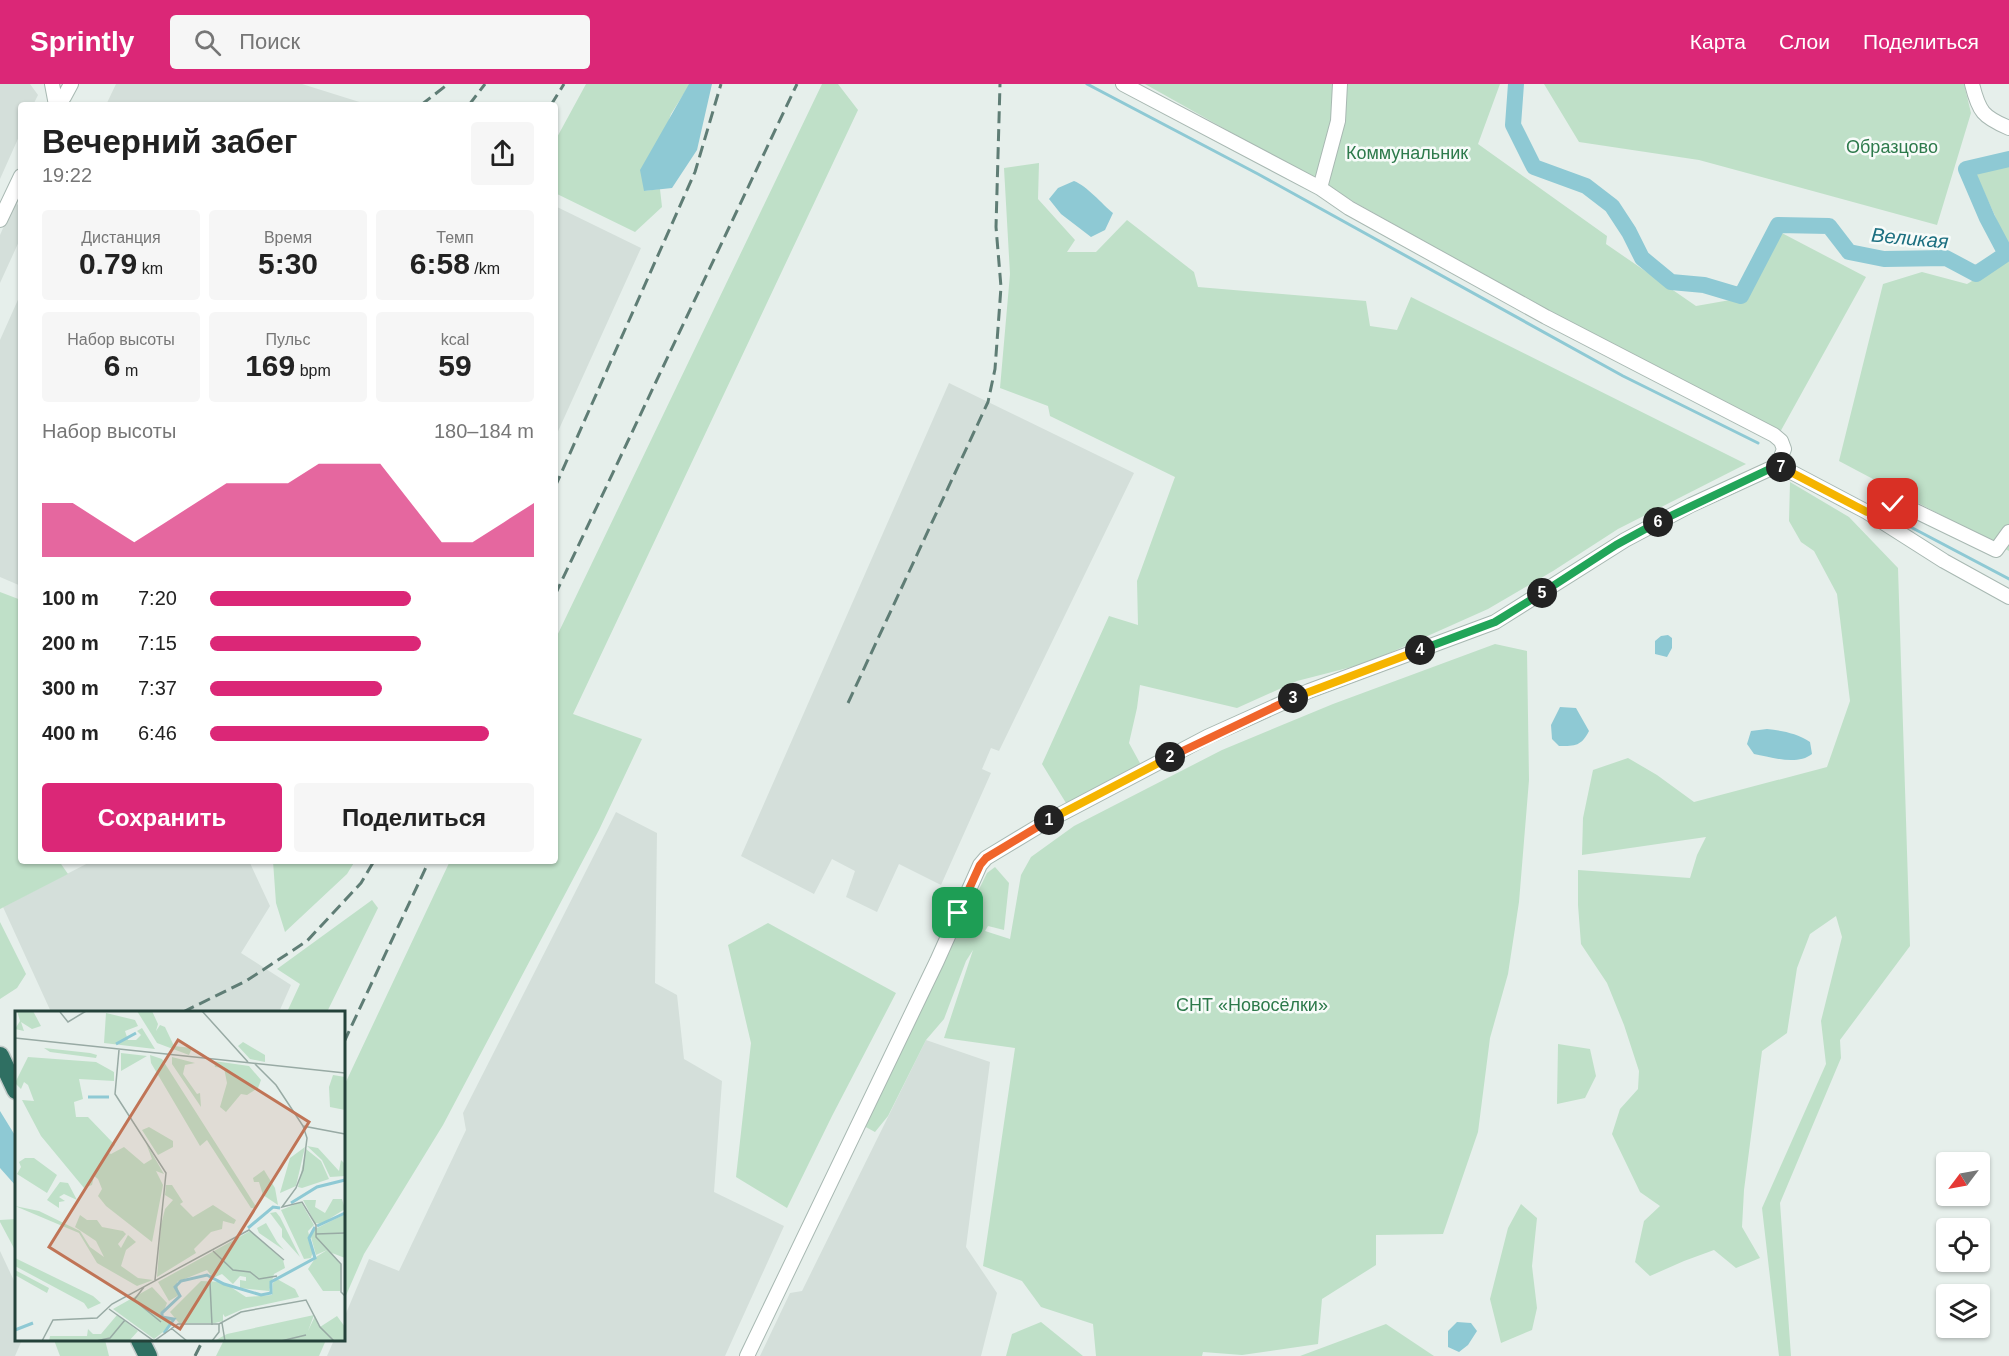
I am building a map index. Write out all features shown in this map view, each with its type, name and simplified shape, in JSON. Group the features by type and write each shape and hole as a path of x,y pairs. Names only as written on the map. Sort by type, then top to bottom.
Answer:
{"highway":[{"path":"0,1056 15,1088"},
{"path":"140,1341 148,1356"}],"street":[{"path":"52,84 56,102"},
{"path":"58,102 71,84"},
{"path":"747,1356 980,865 986,858 1044,823 1207,737 1309,691 1495,622 1625,540 1691,505 1778,465 1784,449 1781,441 1774,435 1546,317 1349,208 1320,188 1123,84"},
{"path":"1320,188 1338,122 1340,84"},
{"path":"1972,84 1981,112 1991,120 2009,128"},
{"path":"0,220 18,182"},
{"path":"1778,465 1867,512 1944,561 2009,597"},
{"path":"1867,512 1893,504 1901,504 1996,550 2009,532"}],"shaded area":[{"path":"0,84 30,84 38,95 34,102 18,102 18,139 0,179"},
{"path":"116,84 302,84 359,102 107,102"},
{"path":"14,203 18,205 18,244 0,283 0,235"},
{"path":"558,207 641,248 558,431"},
{"path":"18,300 18,585 0,577 0,340"},
{"path":"949,383 1134,473 999,751 991,748 982,769 991,773 941,885 899,864 877,912 846,897 855,871 832,859 814,894 741,856"},
{"path":"616,812 657,833 655,983 677,995 684,1059 722,1081 714,1192 784,1226 725,1356 327,1356 334,1341 345,1341 345,1316 369,1259 399,1271 466,1130 463,1113"},
{"path":"86,864 250,864 270,906 241,953 291,985 279,1011 51,1011 3,907"},
{"path":"926,1040 990,1062 966,1247 997,1293 981,1356 760,1356 790,1293 802,1291"},
{"path":"0,1251 15,1283 15,1341 22,1341 15,1356 0,1356"}],"green space":[{"path":"586,84 690,84 671,114 644,191 660,189 662,207 635,232 558,194 558,135"},
{"path":"822,84 838,84 858,110 573,714 642,739 599,830 443,1125 364,1254 345,1298 345,1084 449,864 558,864 558,634"},
{"name":"Коммунальник","path":"1145,84 1500,84 1478,144 1607,236 1606,244 1696,306 1736,299 1776,230 1866,277 1779,434 1557,316"},
{"name":"Образцово","path":"1544,84 1964,84 1971,113 1937,225 1699,160 1579,142"},
{"path":"2009,159 2009,247 1976,174"},
{"path":"1039,163 1038,199 1075,240 1067,252 1096,252 1127,220 1194,272 1198,287 1366,301 1370,326 1397,330 1411,297 1746,464 1618,529 1488,609 1367,663 1297,681 1237,708 1140,685 1129,743 1141,765 1066,803 1042,764 1109,616 1138,625 1137,581 1175,477 1050,416 1048,406 1000,388 1010,274 1004,168"},
{"path":"2009,259 2009,551 1839,461 1883,284 1922,272 1967,284"},
{"path":"1790,482 1849,517 1898,568 1910,946 1840,1040 1841,1058 1780,1203 1791,1356 1779,1356 1762,1208 1826,1064 1821,1021 1842,937 1836,916 1810,934 1797,968 1787,1033 1762,1051 1744,1190 1742,1227 1760,1258 1736,1268 1714,1250 1650,1276 1635,1262 1644,1221 1660,1206 1640,1192 1612,1134 1620,1109 1638,1089 1639,1071 1607,983 1581,944 1578,870 1690,878 1697,855 1706,837 1582,855 1583,818 1593,770 1628,758 1657,775 1694,802 1827,767 1850,701 1837,594 1814,551 1801,542 1789,521"},
{"path":"0,592 18,599 18,864 61,864 68,874 0,909"},
{"name":"СНТ «Новосёлки»","path":"1495,644 1527,651 1529,780 1519,902 1508,974 1490,1038 1478,1132 1443,1234 1376,1235 1376,1265 1322,1299 1318,1344 1242,1355 1203,1352 1202,1356 1096,1356 1093,1324 1041,1307 1022,1281 983,1266 1015,1048 944,1038 973,950 966,961 944,1019 926,1040 888,1116 875,1132 862,1125 987,873 995,867 1009,883 1004,930 988,926 985,931 1010,939 1021,875 1031,857 1074,826 1222,750 1333,704"},
{"path":"273,864 353,864 347,874 285,932 276,903"},
{"path":"372,900 378,908 327,1011 287,1011 300,984 277,969"},
{"path":"0,922 26,974 17,988 0,999"},
{"path":"768,923 896,993 787,1208 736,1177 751,1043 728,945"},
{"path":"1558,1044 1590,1049 1596,1076 1585,1098 1557,1104"},
{"path":"1521,1204 1537,1218 1532,1266 1537,1308 1532,1330 1501,1343 1490,1299 1508,1228"},
{"path":"15,1219 15,1250 0,1222 0,1220"},
{"path":"1041,1322 1083,1356 1006,1356 1012,1334"},
{"path":"1386,1324 1434,1356 1300,1356"},
{"path":"54,1341 105,1341 109,1356 60,1356"},
{"path":"224,1341 326,1341 319,1356 216,1356"}],"water":[{"path":"689,84 712,84 697,150 672,188 644,191 640,170"},
{"path":"1074,181 1113,213 1105,230 1091,237 1061,214 1049,199 1058,188"},
{"path":"1668,635 1672,638 1672,648 1667,657 1655,654 1655,641 1661,636"},
{"path":"1560,707 1576,708 1589,731 1577,744 1559,746 1552,739 1551,725"},
{"path":"1767,729 1805,739 1810,742 1812,754 1806,758 1792,760 1754,754 1747,744 1751,731"},
{"path":"0,1111 15,1135 15,1185 0,1168"},
{"path":"1457,1322 1471,1323 1477,1331 1468,1345 1459,1352 1448,1347 1448,1331"}],"waterway":[{"path":"1087,84 1258,174 1623,376 1758,443"},
{"name":"Великая","path":"1516,84 1513,125 1534,167 1586,186 1612,206 1642,258 1671,282 1704,285 1741,296 1778,225 1829,226 1849,252 1884,259 1946,258 1976,274 2006,254 1987,218 1966,169 2009,159"},
{"path":"1903,523 2009,579"}],"railway":[{"path":"425,102 448,84"},
{"path":"471,102 485,84"},
{"path":"553,102 564,84"},
{"path":"558,480 695,172 721,84"},
{"path":"558,589 797,84"},
{"path":"848,703 988,402 995,369 1001,287 996,227 1000,84"},
{"path":"185,1011 246,981 307,941 361,883 372,864"},
{"path":"345,1040 428,864"},
{"path":"195,1356 202,1341"}],"route":[{"path":"958,913 980,865 986,858 1044,823 1207,737 1309,691 1495,622 1625,540 1691,505 1778,465 1867,512 1893,504"}]}
